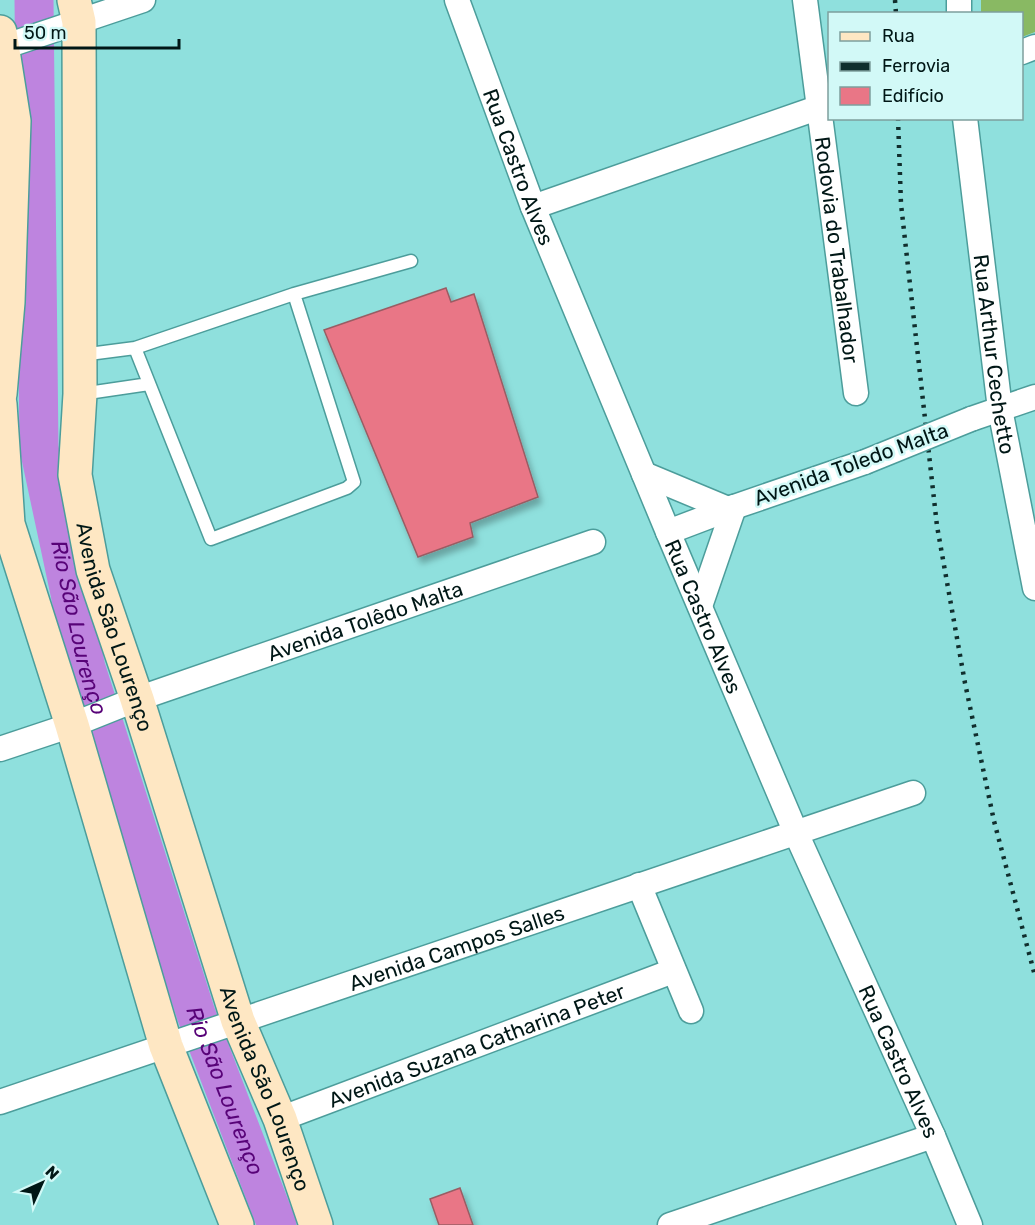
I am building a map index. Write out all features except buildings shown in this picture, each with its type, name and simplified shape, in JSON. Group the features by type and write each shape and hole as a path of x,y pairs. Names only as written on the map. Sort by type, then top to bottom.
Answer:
{"main road":[{"name":"Avenida São Lourenço","path":"72,17 80,394 75,475 93,570 128,703 230,1024 280,1119 316,1225"},
{"path":"0,394 8,302 14,122 6,42"},
{"path":"0,404 8,524 76,723 174,1044 237,1225"}],"street":[{"path":"6,42 72,17 143,0"},
{"name":"Rua Castro Alves","path":"457,0 533,207 668,532 796,833 933,1136 970,1225"},
{"name":"Rodovia do Trabalhador","path":"805,0 856,393"},
{"path":"533,207 820,107"},
{"name":"Rua Arthur Cechetto","path":"965,120 1000,409 1035,588"},
{"name":"Avenida Toledo Malta","path":"668,532 865,462 971,419 1035,397"},
{"path":"644,474 731,508 700,606"},
{"name":"Avenida Tolêdo Malta","path":"128,703 593,542"},
{"path":"0,749 128,703"},
{"name":"Avenida Campos Salles","path":"0,1102 913,793"},
{"path":"639,885 691,1011"},
{"name":"Avenida Suzana Catharina Peter","path":"280,1119 673,971"},
{"path":"670,1225 933,1136"}],"lane":[{"path":"79,356 135,348 294,294 411,261"},
{"path":"135,348 211,539 351,486 354,482 294,294"},
{"path":"80,394 149,384"}],"green space":[{"path":"981,0 1035,0 1035,32 1023,37 1023,12 981,12"}],"waterway":[{"name":"Rio São Lourenço","path":"34,0 39,448 86,668 196,1014 277,1225"}],"railway":[{"path":"895,0 896,12"},
{"path":"898,120 901,204 937,526 965,683 994,821 1035,976"}]}
